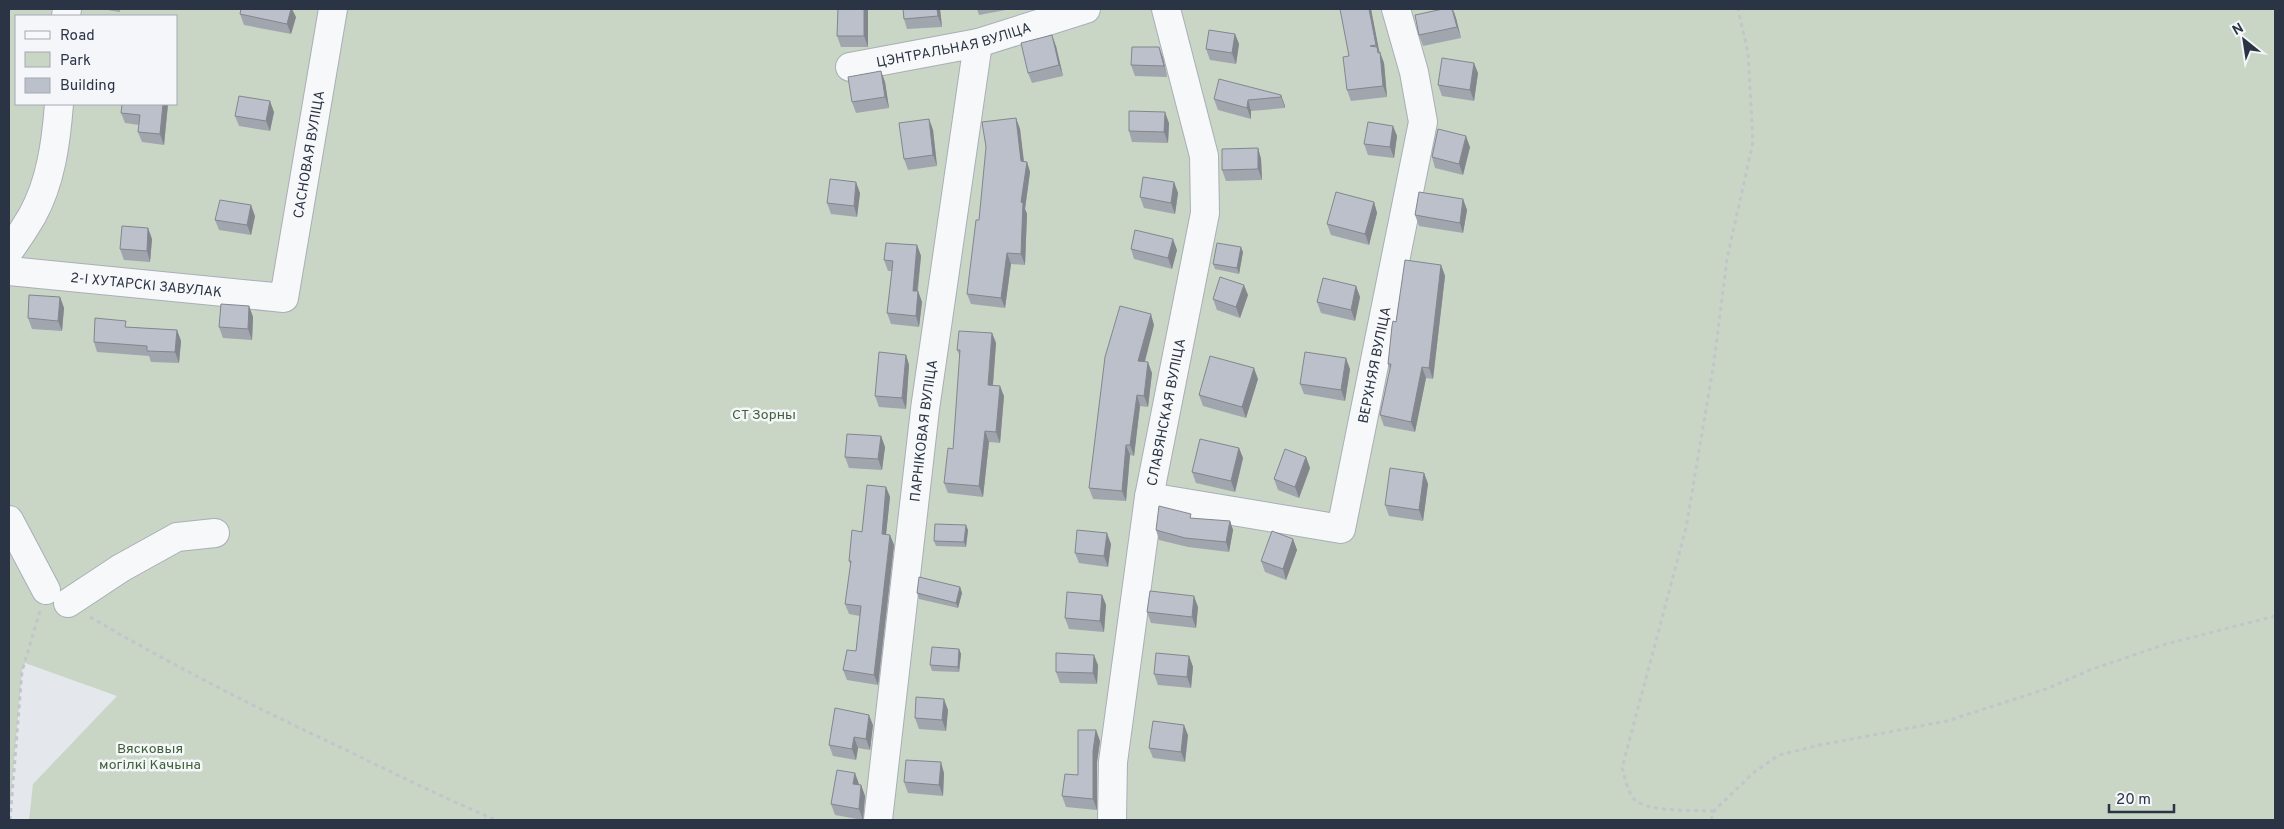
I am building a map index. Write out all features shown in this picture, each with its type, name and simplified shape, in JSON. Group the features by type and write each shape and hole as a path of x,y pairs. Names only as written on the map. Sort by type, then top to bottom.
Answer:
{"street":[{"name":"САСНОВАЯ ВУЛІЦА","path":"284,298 332,9"},
{"name":"ЦЭНТРАЛЬНАЯ ВУЛІЦА","path":"850,67 978,42 1086,9"},
{"name":"СЛАВЯНСКАЯ ВУЛІЦА","path":"1112,820 1113,762 1148,497 1205,213 1204,156 1166,9"},
{"name":"ВЕРХНЯЯ ВУЛІЦА","path":"1148,497 1341,529 1423,122 1414,72 1396,9"},
{"name":"ПАРНІКОВАЯ ВУЛІЦА","path":"878,820 925,409 978,42"},
{"path":"9,252 33,215 50,170 57,133 59,105"},
{"name":"2-І ХУТАРСКІ ЗАВУЛАК","path":"9,271 284,298"},
{"path":"9,520 57,597 121,568 177,537 215,533"}],"path":[{"path":"1714,811 1650,807 1643,804 1636,800 1628,788 1622,768 1686,528 1714,362 1727,259 1753,142 1748,53 1738,9"},
{"path":"10,820 22,671 57,597 131,642 258,708 456,803 496,820"},
{"path":"1711,820 1714,811 1753,774 1779,755 1820,745 1947,721 2046,689 2090,670 2166,644 2275,616"}],"green space":[{"path":"9,9 2275,9 2275,820 29,820 33,784 117,696 25,663 22,671 9,820"}],"building":[{"path":"241,9 291,9 287,24 240,14"},
{"path":"838,9 864,9 864,36 837,36"},
{"path":"903,9 937,9 938,16 904,19"},
{"path":"1340,9 1369,9 1376,45 1370,46 1377,47 1378,53 1380,52 1383,86 1347,90 1343,57 1349,56"},
{"path":"1452,9 1457,27 1419,35 1415,15"},
{"path":"1209,30 1235,34 1232,53 1206,49"},
{"path":"1052,35 1059,65 1028,73 1021,43"},
{"path":"1132,47 1159,47 1164,66 1131,65"},
{"path":"1442,58 1474,63 1470,90 1438,85"},
{"path":"881,71 885,97 852,102 848,77"},
{"path":"1219,79 1281,95 1281,97 1248,100 1247,108 1214,99"},
{"path":"239,96 270,101 266,121 235,116"},
{"path":"122,105 163,105 160,134 138,132 140,115 121,113"},
{"path":"1129,111 1165,112 1164,132 1129,131"},
{"path":"1016,118 1021,161 1027,162 1021,202 1023,203 1021,254 1007,253 1001,298 967,294 976,220 979,220 986,147 982,122"},
{"path":"929,119 933,155 904,159 899,123"},
{"path":"1368,122 1393,126 1390,147 1364,144"},
{"path":"1438,129 1466,136 1459,164 1432,157"},
{"path":"1258,148 1258,169 1222,170 1222,149"},
{"path":"1143,177 1174,182 1171,203 1140,197"},
{"path":"830,179 856,182 854,206 827,203"},
{"path":"1336,192 1374,202 1365,234 1327,224"},
{"path":"1419,192 1463,199 1460,223 1415,215"},
{"path":"220,200 251,205 247,225 215,220"},
{"path":"122,226 148,228 147,251 120,249"},
{"path":"1135,230 1173,239 1168,258 1131,249"},
{"path":"886,243 917,245 913,291 918,291 916,316 887,313 893,261 884,260"},
{"path":"1217,243 1241,247 1237,268 1213,264"},
{"path":"1405,260 1441,265 1429,368 1422,367 1411,422 1380,415 1391,364 1388,364 1392,326 1393,321 1396,322"},
{"path":"1220,277 1244,285 1236,307 1213,299"},
{"path":"1323,278 1356,286 1351,310 1317,302"},
{"path":"29,295 60,297 58,321 28,318"},
{"path":"221,304 249,306 248,329 219,327"},
{"path":"1120,306 1151,314 1138,361 1148,362 1144,396 1137,395 1130,445 1126,445 1122,491 1089,488 1105,357"},
{"path":"95,318 126,321 125,327 177,330 175,352 147,351 147,346 94,342"},
{"path":"959,331 992,333 988,385 1000,386 996,432 985,431 979,486 944,483 948,448 953,449 960,350 957,350"},
{"path":"879,352 906,355 902,398 875,396"},
{"path":"1305,352 1346,358 1341,390 1300,384"},
{"path":"1210,356 1254,368 1242,407 1199,395"},
{"path":"847,434 881,436 878,459 845,457"},
{"path":"1200,439 1239,448 1231,481 1192,472"},
{"path":"1285,449 1306,457 1295,487 1274,479"},
{"path":"1390,468 1424,473 1419,510 1385,505"},
{"path":"867,485 886,487 882,534 890,535 874,675 843,670 847,650 856,651 861,606 845,604 851,561 849,561 852,530 862,532"},
{"path":"1159,506 1191,514 1190,518 1230,521 1226,542 1185,538 1156,530"},
{"path":"935,524 966,525 964,542 934,541"},
{"path":"1077,530 1107,533 1104,556 1075,553"},
{"path":"1272,531 1293,539 1283,569 1261,561"},
{"path":"919,577 960,587 956,603 917,593"},
{"path":"1150,591 1194,596 1192,617 1147,612"},
{"path":"1067,592 1102,595 1100,621 1065,618"},
{"path":"932,647 959,649 958,667 930,665"},
{"path":"1056,653 1094,655 1093,673 1056,672"},
{"path":"1156,653 1189,656 1187,677 1154,674"},
{"path":"916,697 944,699 942,720 915,718"},
{"path":"835,708 869,715 866,739 854,737 852,749 829,745"},
{"path":"1153,721 1184,725 1181,752 1149,748"},
{"path":"1078,730 1096,730 1093,751 1093,799 1062,796 1065,774 1078,775"},
{"path":"906,760 941,762 939,785 904,782"},
{"path":"837,770 855,773 853,784 861,785 859,809 831,804"}],"park label":[{"name":"СТ Зорны","path":"764,414"},
{"name":"Вясковыя могілкі Качына","path":"150,756"}]}
